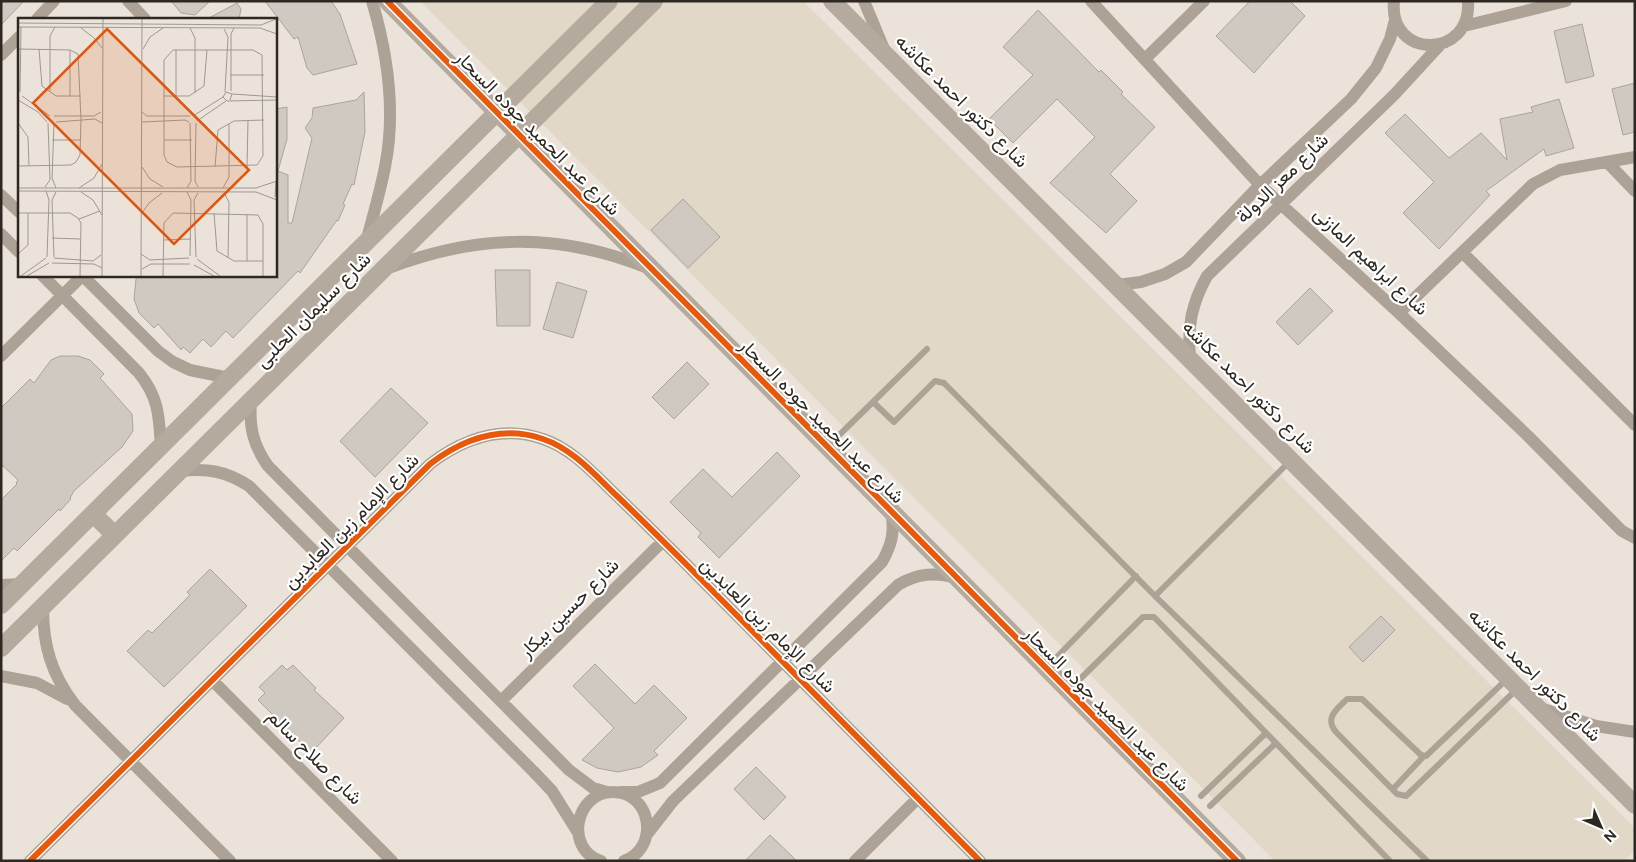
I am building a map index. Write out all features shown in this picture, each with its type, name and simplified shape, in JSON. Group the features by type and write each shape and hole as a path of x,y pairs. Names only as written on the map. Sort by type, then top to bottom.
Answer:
{"street":[{"path":"38,18 54,1"},
{"path":"128,1 144,18"},
{"path":"366,243 385,167 390,130 390,92 386,54 372,1"},
{"name":"شارع عبد الحميد جوده السحار","path":"388,1 1237,861"},
{"name":"شارع سليمان الحلبى","path":"1,605 609,1"},
{"name":"شارع سليمان الحلبى","path":"1,648 654,1"},
{"name":"شارع دكتور احمد عكاشه","path":"832,1 1190,357 1635,805"},
{"path":"864,1 888,58"},
{"name":"شارع ابراهيم المازنى","path":"1091,1 1260,185 1399,313 1528,436 1608,518 1622,531 1635,538"},
{"path":"1145,59 1204,1"},
{"path":"1394,1 1395,20 1401,31 1410,39 1421,44 1440,46"},
{"path":"1464,26 1468,14 1468,1"},
{"path":"1464,26 1566,1"},
{"name":"شارع معز الدولة","path":"1117,285 1141,282 1165,274 1186,262 1260,185 1351,99 1376,68 1385,52 1395,20"},
{"name":"شارع معز الدولة","path":"1190,357 1188,336 1190,315 1197,295 1207,276 1387,102 1440,46 1456,36 1464,26"},
{"path":"1,55 18,39"},
{"path":"1399,313 1533,184 1560,170 1635,158"},
{"path":"1608,163 1635,191"},
{"path":"1,195 18,211"},
{"path":"1,234 18,251"},
{"path":"384,270 416,257 450,248 519,241 554,243 589,249 622,258 652,270"},
{"path":"1463,253 1635,425"},
{"path":"43,276 139,373 150,388 158,405 161,446"},
{"path":"1,356 81,276"},
{"path":"83,276 158,351 173,362 190,370 230,378"},
{"path":"304,304 326,326"},
{"path":"250,402 249,419 252,436 258,452 268,466 580,780 593,788 632,798 642,807 648,820 648,833"},
{"name":"شارع الإمام زين العابدين","path":"30,861 430,464 450,449 472,439 504,434 520,434 544,439 579,459 663,541 980,861"},
{"path":"181,471 215,470 233,475 249,486 552,791 587,852 601,861"},
{"path":"582,861 579,837 582,810 593,798 614,792 638,792 660,783 882,562 891,546 894,529 891,511"},
{"path":"94,514 115,535"},
{"name":"شارع حسين بيكار","path":"501,701 663,541"},
{"path":"624,861 638,856 648,833 673,801 898,585 912,577 926,574 942,574 957,578"},
{"path":"1,585 22,584"},
{"path":"43,607 46,650 62,688 75,705 230,861"},
{"path":"1,676 37,683 57,692 75,705"},
{"name":"شارع صلاح سالم","path":"212,680 392,861"},
{"path":"1536,706 1596,726 1635,732"},
{"path":"854,861 918,798"}],"lane":[{"path":"827,447 927,349"},
{"path":"873,402 894,422 935,381 941,381 1155,596 1427,861"},
{"path":"1155,596 1292,460"},
{"path":"1046,667 1136,576"},
{"path":"1069,690 1143,617 1150,615 1157,620 1390,861"},
{"path":"1393,790 1424,756 1512,683"},
{"path":"1424,756 1362,699 1347,699 1332,714 1333,728 1400,796 1410,794 1512,683"},
{"path":"1201,796 1266,733"},
{"path":"1210,806 1276,742"}],"shaded area":[{"path":"420,1 803,1 1635,828 1635,851 1624,861 1275,861"}],"building":[{"path":"1,1 24,1 1,25"},
{"path":"171,1 210,1 195,15 181,13"},
{"path":"265,1 331,1 340,14 357,64 313,75 307,68 298,37 294,39"},
{"path":"1250,1 1290,1 1305,16 1254,73 1216,36"},
{"path":"237,3 241,9 239,18 209,18"},
{"path":"1038,10 1099,72 1101,70 1123,92 1121,94 1155,127 1110,174 1137,201 1106,233 1050,183 1095,137 1057,99 1013,143 989,119 1033,75 1003,47"},
{"path":"1582,24 1594,76 1566,83 1554,31"},
{"path":"1635,83 1635,132 1623,135 1612,89"},
{"path":"364,92 365,132 354,185 352,184 343,204 345,205 338,221 300,273 298,271 233,338 226,331 211,347 203,339 190,353 183,347 181,350 158,324 154,328 139,313 134,299 136,279 138,276 276,276 276,109 287,107 287,139 278,171 288,175 288,223 292,223 312,138 305,128 312,118 313,108 356,100"},
{"path":"1559,99 1574,148 1546,156 1544,149 1486,191 1490,195 1439,249 1403,213 1434,182 1385,133 1405,114 1449,158 1481,133 1507,160 1500,119 1533,112 1531,107"},
{"path":"683,199 720,237 688,268 651,230"},
{"path":"495,270 530,270 530,326 497,326"},
{"path":"557,282 587,291 573,338 543,329"},
{"path":"1310,288 1333,311 1298,345 1276,322"},
{"path":"60,356 78,356 90,360 104,374 100,378 132,414 133,431 122,447 74,491 71,499 60,511 59,509 17,551 14,548 1,561 1,500 17,484 18,480 1,464 1,408 30,379 34,383 51,360"},
{"path":"687,362 709,384 674,419 652,397"},
{"path":"391,388 428,423 375,477 340,441"},
{"path":"777,452 800,476 719,558 698,537 701,533 670,502 703,469 732,497"},
{"path":"210,569 247,606 164,687 127,651 148,630 152,633 190,595 187,592"},
{"path":"1381,616 1395,630 1363,662 1349,647"},
{"path":"595,664 635,704 654,685 687,718 654,751 658,755 641,767 618,772 597,768 582,760 614,728 573,686"},
{"path":"282,665 287,670 293,665 316,688 314,690 344,718 311,753 258,700 265,693 259,687"},
{"path":"756,767 786,797 764,820 734,789"},
{"path":"770,835 797,861 745,861"}],"cycle path":[{"path":"387,1 1237,861"},
{"path":"30,861 430,464 469,441 498,434 513,433 528,435 554,443 592,471 980,861"}]}
